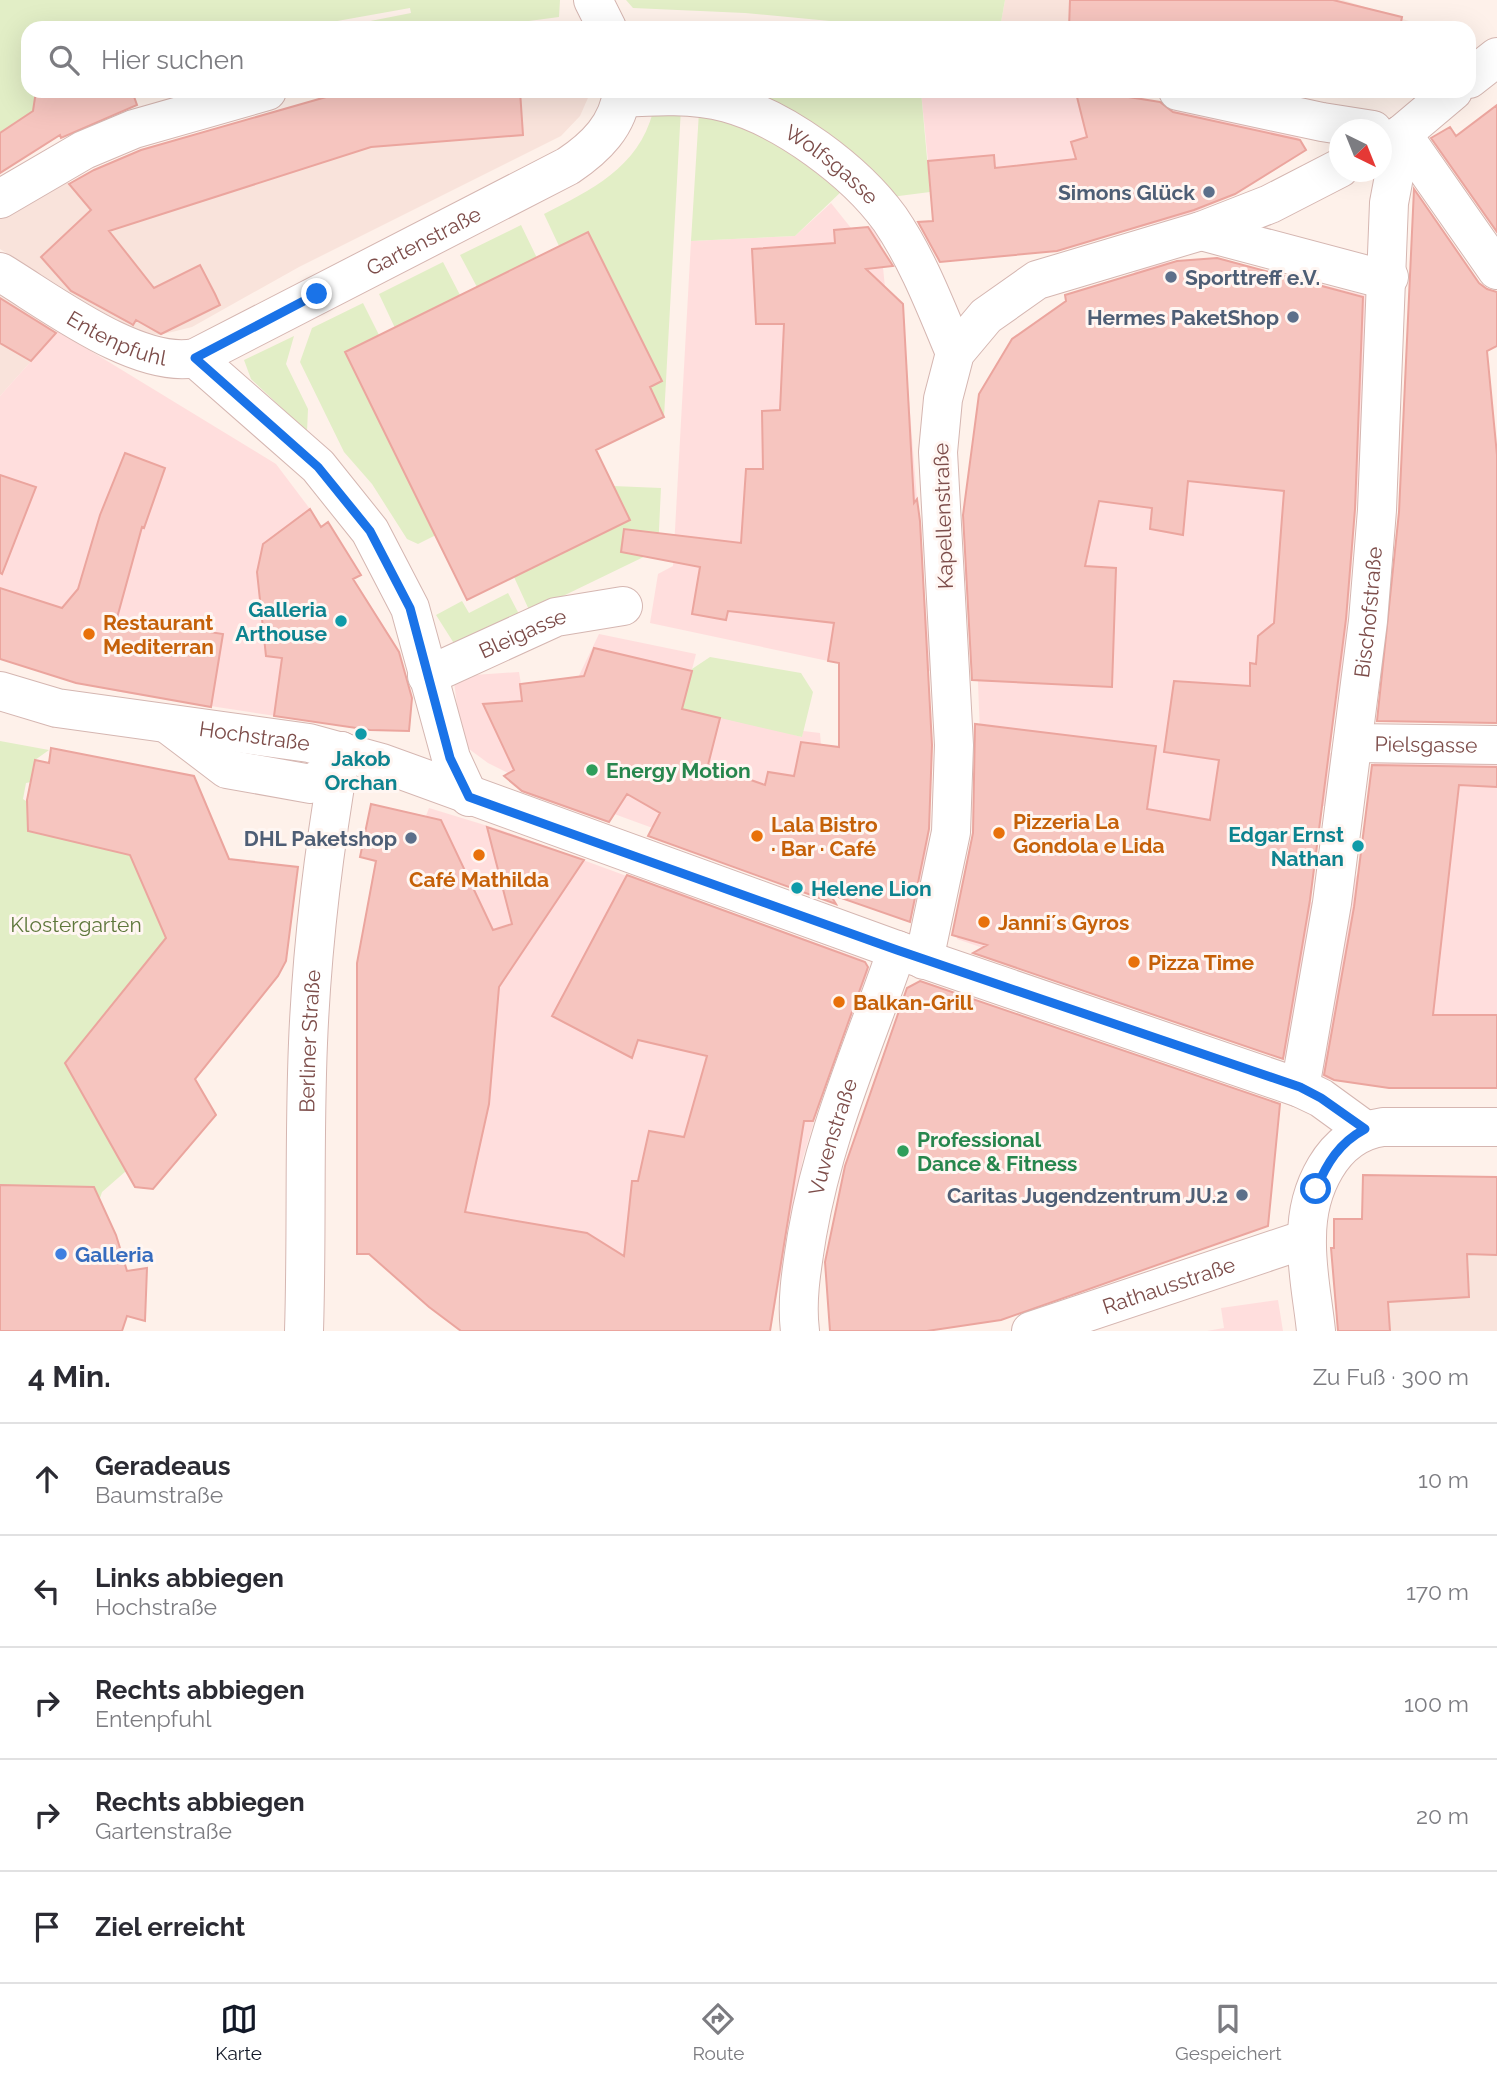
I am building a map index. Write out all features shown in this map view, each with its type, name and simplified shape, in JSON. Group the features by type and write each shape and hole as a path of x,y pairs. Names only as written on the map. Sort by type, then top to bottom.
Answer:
{"street":[{"path":"593,0 604,21"},
{"path":"1476,74 1497,57"},
{"path":"0,199 84,150 134,129 242,98"},
{"name":"Gartenstraße","path":"195,358 568,166 603,138 615,119 621,98"},
{"name":"Wolfsgasse","path":"689,98 727,103 774,124 826,156 867,192 889,218 911,253 955,353"},
{"path":"1211,98 1329,123"},
{"path":"1392,130 1442,98"},
{"path":"1392,145 1497,270"},
{"name":"Kapellenstraße","path":"911,955 951,832 954,746 938,452 943,399 955,353 986,316 1037,280 1200,231 1270,204 1329,173"},
{"name":"Bischofstraße","path":"1300,1087 1312,1031 1354,743 1377,510 1389,277 1388,182"},
{"path":"1200,231 1371,276 1389,277"},
{"name":"Entenpfuhl","path":"0,272 120,344 176,361 195,358 318,467 362,520 391,568 410,608 450,758 469,797"},
{"name":"Bleigasse","path":"430,687 556,617 623,606"},
{"name":"Entenpfuhl","path":"382,763 407,757 424,741 430,687"},
{"name":"Hochstraße","path":"0,691 57,708 169,725 227,769 311,784 330,772 341,751 382,763 469,797 911,955 1300,1087 1321,1098 1365,1129"},
{"name":"Pielsgasse","path":"1354,743 1497,745"},
{"name":"Berliner Straße","path":"304,1331 308,1041 324,850 341,751"},
{"name":"Vuvenstraße","path":"800,1331 799,1285 823,1155 841,1097 911,955"},
{"path":"1316,1331 1306,1239 1309,1213 1325,1167 1340,1147 1365,1129 1497,1127"},
{"name":"Rathausstraße","path":"1031,1331 1306,1239"}],"shaded area":[{"path":"1005,0 1343,0 1409,21 1001,21"},
{"path":"322,98 588,98 580,116 561,136 299,267 192,327 159,335 130,330 0,249 0,212 60,171 70,184 175,140"},
{"path":"922,98 1141,98 1294,131 1306,150 1238,192 1193,213 1049,251 938,262"},
{"path":"831,203 851,228 879,226 886,298 905,351 931,671 901,671 828,661 650,623 658,574 673,566 691,241 795,236"},
{"path":"1214,258 1372,297 1345,656 1330,753 1335,754 1326,806 1322,806 1309,902 1315,903 1290,1058 1242,1045 1244,1038 957,939 968,893 981,759 974,582 963,580 967,554 963,506 969,506 979,394 1012,339 1066,301 1065,296 1135,277 1134,270 1156,263"},
{"path":"0,296 58,331 0,396"},
{"path":"58,331 276,464 310,509 393,641 399,731 328,724 126,693 76,683 0,659 0,396"},
{"path":"599,634 696,654 683,704 802,737 803,731 820,733 821,745 896,824 930,826 925,870 910,922 524,781 488,763 469,749 464,741 455,706 454,682 459,676 519,672 521,684 572,690"},
{"path":"1375,755 1497,755 1497,1088 1392,1088 1320,1078 1354,880 1358,873"},
{"path":"372,804 426,816 429,808 501,830 662,889 664,885 714,907 864,960 869,970 822,1095 803,1158 771,1327 766,1331 461,1331 369,1254 357,1254 357,963 375,862 360,857"},
{"path":"1331,1248 1497,1255 1497,1331 1338,1331"},
{"path":"1278,1300 1283,1331 1207,1331 1224,1328 1221,1308"}],"green space":[{"path":"0,0 560,0 559,17 528,21 370,21 411,13 410,8 337,21 21,21 21,98 38,98 36,111 0,132"},
{"path":"626,0 1005,0 1001,21 829,21 745,13 633,8"},
{"path":"739,98 922,98 930,192 891,197"},
{"path":"681,108 664,417 650,387 662,381 588,233 559,246 544,214 595,186 624,163 646,131 653,112"},
{"path":"699,112 742,124 845,188 795,236 691,241"},
{"path":"521,225 537,258 477,287 460,255"},
{"path":"443,262 460,295 395,328 379,294"},
{"path":"363,303 379,335 346,352 436,535 418,544 407,539 372,484 344,452 300,362 312,328"},
{"path":"294,336 286,364 308,409 307,432 251,379 244,360"},
{"path":"613,486 661,488 658,550 530,612 514,577 630,520"},
{"path":"508,593 520,616 455,645 436,615 462,601 469,613"},
{"path":"710,657 801,673 813,692 802,737 682,709 692,669"},
{"name":"Klostergarten","path":"0,741 49,750 35,760 31,782 26,783 23,799 29,803 28,831 115,847 115,852 130,855 166,938 65,1063 126,1171 102,1192 98,1204 82,1187 0,1185"}],"building":[{"path":"1070,0 1333,0 1402,17 1401,21 1069,21"},
{"path":"35,98 134,98 137,105 61,138 60,135 0,173 0,133 33,111"},
{"path":"323,98 520,98 523,135 371,147 109,231 154,288 200,265 215,294 220,305 161,334 136,320 133,325 71,291 41,257 91,210 69,184 141,150"},
{"path":"1077,98 1135,98 1160,102 1173,112 1300,140 1306,150 1235,194 1194,210 1057,251 940,262 918,222 933,221 928,161 994,155 995,168 1076,159 1071,142 1087,137"},
{"path":"1497,105 1497,232 1431,138 1450,127 1456,136"},
{"path":"1414,189 1479,283 1497,292 1497,346 1487,351 1497,455 1497,723 1377,721 1399,512"},
{"path":"868,227 893,266 866,269 903,304 914,503 917,499 920,521 932,745 929,829 910,922 830,894 836,904 648,836 660,813 627,794 609,822 522,791 504,776 514,770 483,704 522,701 520,684 584,676 594,648 692,671 682,709 720,718 708,765 765,785 768,772 794,776 801,742 839,747 839,663 828,661 834,623 728,611 726,620 692,614 700,567 621,552 624,529 741,543 746,469 763,469 762,411 780,410 784,324 756,324 752,249 835,243 834,230"},
{"path":"588,232 662,381 650,387 664,417 596,450 630,520 467,600 345,352"},
{"path":"1217,258 1363,297 1355,509 1346,619 1310,900 1283,1059 973,953 987,945 952,935 973,833 975,724 1156,746 1147,809 1210,820 1219,760 1164,752 1174,681 1250,686 1250,663 1256,664 1258,636 1274,623 1284,491 1188,481 1183,535 1150,529 1152,508 1099,501 1085,566 1116,568 1112,687 972,680 963,515 979,394 1012,339 1066,301 1065,295 1177,261"},
{"path":"0,298 56,333 31,361 0,343"},
{"path":"125,453 165,468 144,528 142,527 117,618 223,634 211,707 76,683 0,659 0,588 62,608 78,589 100,515"},
{"path":"0,475 36,487 2,574 0,573"},
{"name":"Galleria Arthouse","path":"310,509 321,527 328,522 361,575 353,579 399,652 412,698 409,731 370,730 274,716 282,658 266,656 257,572 263,544"},
{"path":"51,748 194,776 229,859 298,867 286,961 278,976 195,1079 216,1115 153,1189 135,1187 65,1063 166,938 130,855 28,831 27,800 35,760 49,763"},
{"path":"1372,765 1497,767 1497,787 1459,785 1433,1015 1497,1015 1497,1088 1389,1088 1334,1080 1324,1075 1354,907"},
{"path":"371,804 441,820 493,930 512,924 487,827 584,860 499,987 489,1104 465,1212 587,1233 624,1256 632,1181 638,1181 649,1131 684,1137 707,1056 638,1040 632,1058 552,1016 627,875 865,962 868,967 813,1121 804,1121 770,1331 461,1331 429,1307 369,1254 357,1254 357,963 376,861 360,857"},
{"path":"920,981 1280,1104 1268,1226 1001,1320 927,1331 830,1331 825,1262 845,1166 907,988"},
{"path":"1363,1175 1497,1177 1497,1255 1467,1254 1469,1297 1388,1302 1390,1331 1338,1331 1331,1248 1334,1248 1334,1219 1362,1219"},
{"name":"Galleria","path":"0,1185 94,1187 116,1235 127,1271 147,1268 145,1321 127,1316 122,1331 0,1331"}],"place":[{"name":"Simons Glück","path":"1209,192"},
{"name":"Sporttreff e.V.","path":"1171,277"},
{"name":"Hermes PaketShop","path":"1293,317"},
{"name":"Galleria Arthouse","path":"341,621"},
{"name":"Restaurant Mediterran","path":"89,634"},
{"name":"Jakob Orchan","path":"361,734"},
{"name":"Energy Motion","path":"592,770"},
{"name":"Pizzeria La Gondola e Lida","path":"999,833"},
{"name":"Lala Bistro · Bar · Café","path":"757,836"},
{"name":"DHL Paketshop","path":"411,838"},
{"name":"Edgar Ernst Nathan","path":"1358,846"},
{"name":"Café Mathilda","path":"479,855"},
{"name":"Helene Lion","path":"797,888"},
{"name":"Janni´s Gyros","path":"984,922"},
{"name":"Pizza Time","path":"1134,962"},
{"name":"Balkan-Grill","path":"839,1002"},
{"name":"Professional Dance & Fitness","path":"903,1151"},
{"name":"Caritas Jugendzentrum JU.2","path":"1242,1195"},
{"name":"Galleria","path":"61,1254"}],"route":[{"path":"317,294 195,358 318,467 370,531 410,608 450,758 469,797 513,810 897,950 1300,1087 1321,1098 1365,1129 1350,1137 1340,1147 1325,1167 1316,1189"}]}
